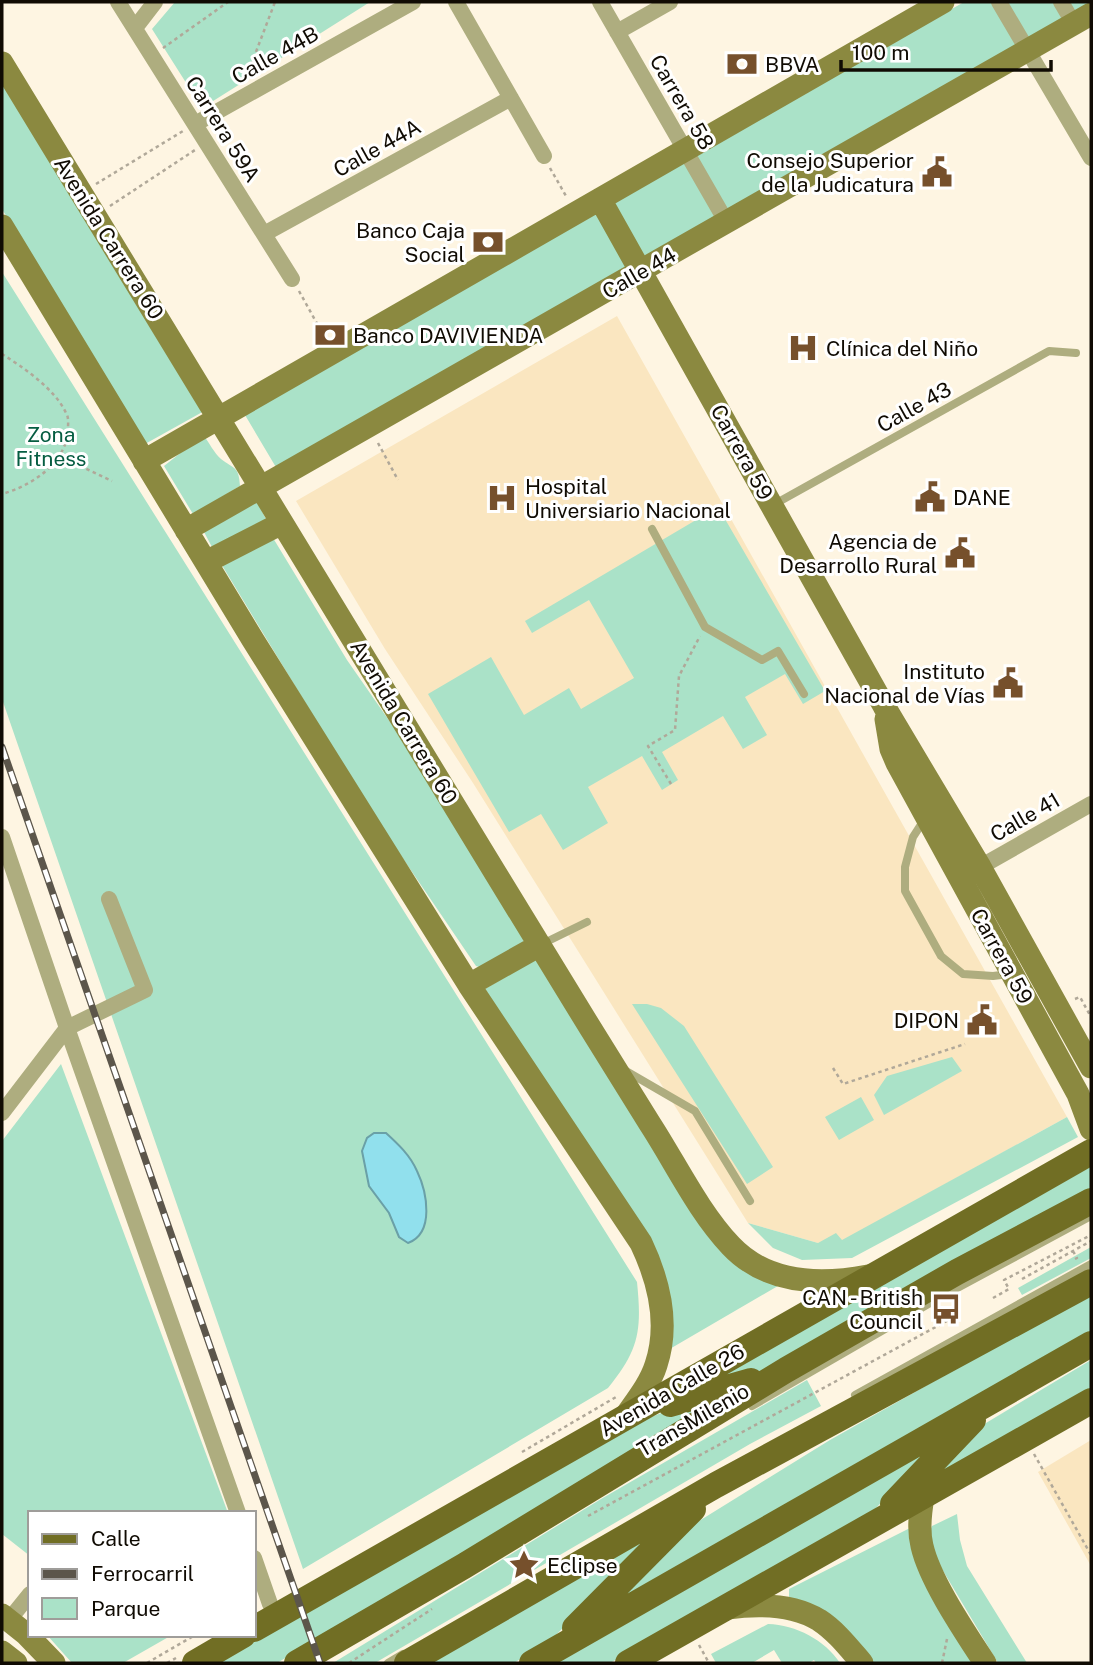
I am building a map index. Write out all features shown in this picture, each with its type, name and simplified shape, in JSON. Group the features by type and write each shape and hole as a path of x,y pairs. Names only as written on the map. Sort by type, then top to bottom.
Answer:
{"main road":[{"name":"Avenida Calle 26","path":"256,1628 1091,1152"},
{"name":"Avenida Calle 26","path":"297,1663 464,1566 786,1370 957,1272 1091,1201"},
{"path":"407,1663 716,1485 1091,1282"},
{"path":"541,1658 994,1399 1086,1350"},
{"path":"625,1417 786,1370"},
{"path":"873,1525 994,1399"},
{"path":"628,1663 1091,1401"},
{"path":"541,1658 716,1485"},
{"path":"195,1663 240,1637"}],"street":[{"name":"Carrera 59A","path":"118,2 292,279"},
{"path":"135,28 155,2"},
{"name":"Calle 44B","path":"195,124 413,2"},
{"path":"456,2 544,156"},
{"name":"Carrera 58","path":"600,2 727,223"},
{"path":"617,32 670,2"},
{"path":"144,461 943,2"},
{"path":"999,2 1091,158"},
{"path":"1061,2 1083,19"},
{"name":"Calle 44","path":"186,530 1083,19"},
{"name":"Avenida Carrera 60","path":"2,63 612,1064 710,1220 732,1247 749,1261 789,1278 844,1280 875,1275"},
{"name":"Calle 44A","path":"264,234 511,98"},
{"name":"Carrera 59","path":"600,199 884,706 980,867 1091,1067"},
{"path":"2,226 186,530 469,985 641,1243 654,1270 663,1316 662,1340 650,1378 625,1417"},
{"path":"206,562 282,523"},
{"name":"Carrera 59","path":"884,706 891,749 1078,1094 1091,1129"},
{"name":"Calle 41","path":"980,867 1091,804"},
{"path":"2,837 237,1511"},
{"path":"2,1113 67,1028 145,990 109,899"},
{"path":"469,985 540,946"},
{"path":"923,1497 920,1530 928,1562 952,1610 985,1663"},
{"path":"256,1564 270,1604"},
{"path":"28,1596 5,1617 28,1636"},
{"path":"727,1608 771,1606 808,1615 819,1620 840,1637 862,1663"},
{"path":"29,1637 54,1663"},
{"path":"2,1652 16,1663"}],"lane":[{"name":"Calle 43","path":"772,506 1049,351 1076,353"},
{"path":"652,529 705,627 762,660 778,651 804,694"},
{"path":"926,817 914,837 905,867 905,891 941,956 963,974 1012,974"},
{"path":"540,946 587,922"},
{"path":"612,1064 695,1111 750,1201"},
{"name":"TransMilenio","path":"738,1413 937,1299 1091,1216"},
{"path":"847,1399 1091,1264"},
{"path":"353,1642 429,1597"},
{"path":"388,1663 438,1634"}],"path":[{"path":"152,56 228,2"},
{"path":"237,100 275,2"},
{"path":"96,184 195,124"},
{"path":"110,206 206,143"},
{"path":"544,156 567,199"},
{"path":"292,279 327,342"},
{"path":"2,354 52,394 68,414 68,435 60,456 44,473 24,486 2,494"},
{"path":"378,443 398,480"},
{"path":"60,456 112,481"},
{"path":"671,785 648,746 675,730 679,676 705,627"},
{"path":"1080,997 1091,1017"},
{"path":"833,1068 843,1084 965,1044"},
{"path":"1012,1294 1004,1280 1091,1235"},
{"path":"1022,1279 1091,1241"},
{"path":"1066,1264 1077,1258 1073,1251"},
{"path":"993,1298 1009,1289"},
{"path":"585,1517 954,1317"},
{"path":"1025,1439 1091,1555"},
{"path":"349,1663 440,1604"},
{"path":"147,1663 192,1637"}],"shaded area":[{"path":"617,316 1067,1117 842,1241 818,1243 748,1223 473,783 385,649 296,501"},
{"path":"1091,1440 1091,1566 1038,1472"}],"green space":[{"path":"175,2 370,2 202,108 152,29"},
{"path":"964,2 1091,2 1091,6 277,469 245,415"},
{"path":"2,84 206,410 145,444 2,209"},
{"name":"Zona Fitness","path":"2,272 637,1282 639,1314 636,1339 626,1362 608,1388 303,1569 2,699"},
{"path":"203,435 218,457 237,471 240,486 193,514 164,466"},
{"path":"257,502 266,519 213,549 204,532"},
{"path":"718,507 825,691 803,704 785,674 745,697 767,735 743,749 723,716 662,752 678,780 662,790 642,756 588,787 608,823 563,850 541,814 509,832 428,694 491,657 524,715 569,688 581,709 634,678 589,600 532,633 525,621"},
{"path":"270,533 347,660 429,778 523,932 524,945 482,968 476,966 372,813 220,562"},
{"path":"534,959 538,961 701,1220 783,1283 668,1350 669,1308 485,989"},
{"path":"632,1004 661,1008 684,1026 773,1167 747,1184"},
{"path":"952,1057 962,1071 884,1115 874,1095 887,1076"},
{"path":"61,1064 227,1511 28,1511 28,1554 2,1534 2,1141"},
{"path":"861,1097 874,1120 839,1140 825,1117"},
{"path":"1067,1117 1078,1137 852,1258 802,1260 773,1248 748,1223 818,1243 836,1233 842,1240"},
{"path":"1091,1164 1091,1189 764,1371 703,1384"},
{"path":"1091,1247 1091,1258 1022,1295 1018,1288"},
{"path":"1091,1296 1091,1334 606,1607 691,1526 830,1440"},
{"path":"1091,1360 1091,1391 918,1488 976,1429"},
{"path":"807,1380 821,1406 750,1444 375,1663 333,1663 601,1499"},
{"path":"724,1398 277,1663 217,1663 367,1574 636,1423 679,1406"},
{"path":"939,1438 869,1516 610,1663 551,1663"},
{"path":"957,1514 967,1566 1027,1663 998,1663 933,1554 929,1533 932,1526"},
{"path":"668,1521 553,1638 514,1663 422,1663"},
{"path":"912,1527 976,1663 872,1663 789,1599 789,1589"},
{"path":"768,1624 789,1627 809,1635 826,1647 840,1663 816,1663 814,1660 809,1663 782,1663 774,1650 752,1663 716,1663 711,1654"},
{"path":"49,1637 168,1637 123,1663 72,1663"}],"water":[{"path":"374,1133 386,1133 399,1146 411,1160 421,1180 426,1200 425,1221 417,1238 408,1243 399,1237 389,1213 369,1186 362,1151 367,1138"}],"railway":[{"path":"2,747 320,1663"}],"place":[{"name":"BBVA","path":"742,64"},
{"name":"Consejo Superior de la Judicatura","path":"937,172"},
{"name":"Banco Caja Social","path":"488,242"},
{"name":"Banco DAVIVIENDA","path":"330,335"},
{"name":"Clínica del Niño","path":"803,348"},
{"name":"DANE","path":"930,497"},
{"name":"Hospital Universiario Nacional","path":"502,498"},
{"name":"Agencia de Desarrollo Rural","path":"960,553"},
{"name":"Instituto Nacional de Vías","path":"1008,683"},
{"name":"DIPON","path":"982,1020"},
{"name":"CAN - British Council","path":"946,1309"},
{"name":"Eclipse","path":"524,1565"}]}
